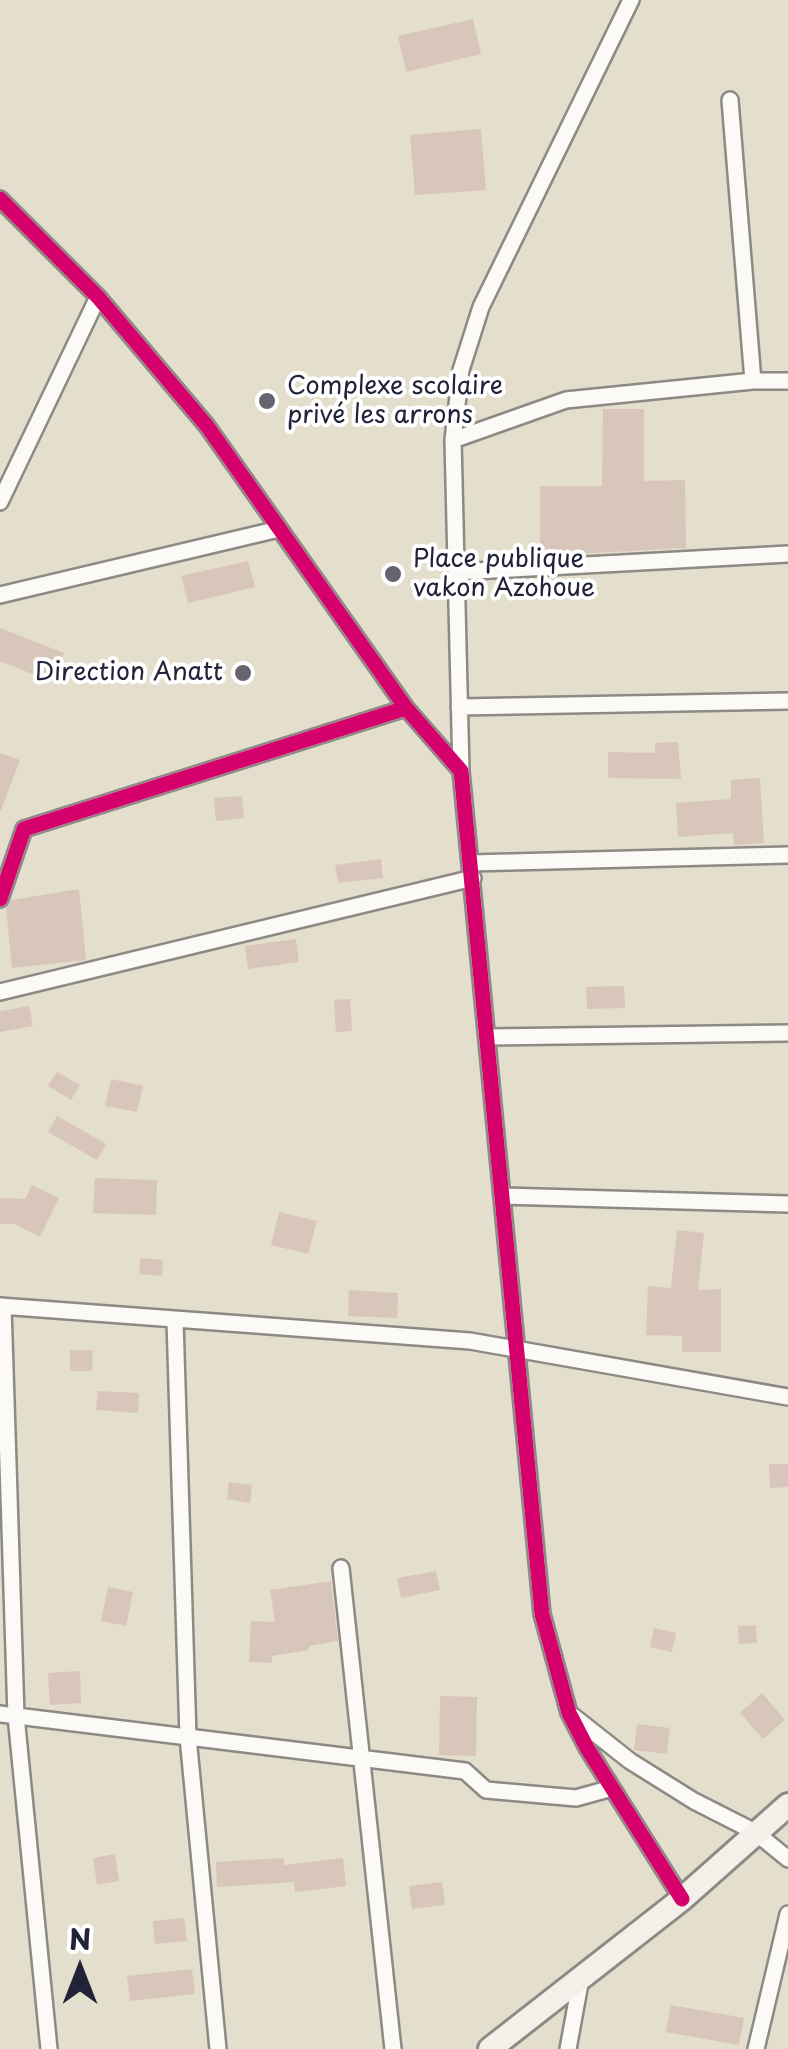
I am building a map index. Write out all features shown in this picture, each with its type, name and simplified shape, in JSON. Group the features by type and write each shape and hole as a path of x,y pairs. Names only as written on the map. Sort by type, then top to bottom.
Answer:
{"main road":[{"path":"490,2049 682,1899 788,1804"}],"street":[{"path":"631,0 481,307 455,395 452,440 461,770 542,1614 570,1713 682,1899"},
{"path":"730,100 753,382"},
{"path":"0,199 98,297 207,426 406,708 461,770"},
{"path":"0,502 98,297"},
{"path":"452,440 566,400 788,381"},
{"path":"0,595 279,529"},
{"path":"456,572 788,554"},
{"path":"460,708 788,701"},
{"path":"0,899 24,829 406,708"},
{"path":"0,992 472,871 788,855"},
{"path":"488,1038 788,1033"},
{"path":"504,1196 788,1204"},
{"path":"50,2049 8,1715 2,1306 470,1341 788,1398"},
{"path":"175,1321 188,1738 218,2049"},
{"path":"341,1568 393,2049"},
{"path":"570,1713 630,1761 694,1801 755,1832 788,1858"},
{"path":"8,1715 465,1771 486,1790 576,1798 612,1788"},
{"path":"756,2049 788,1914"},
{"path":"568,2049 581,1978"}],"building":[{"path":"473,19 481,54 406,72 398,36"},
{"path":"481,129 486,190 415,195 410,135"},
{"path":"603,409 644,409 644,481 685,480 686,548 540,556 540,486 602,486"},
{"path":"248,561 255,587 188,603 181,576"},
{"path":"0,628 64,653 52,682 0,661"},
{"path":"678,742 681,779 608,778 608,752 655,753 655,743"},
{"path":"0,753 20,760 1,810 0,810"},
{"path":"760,778 764,843 734,845 733,833 678,837 676,803 731,799 731,780"},
{"path":"242,796 244,818 216,821 214,798"},
{"path":"381,859 383,878 338,883 335,865"},
{"path":"79,889 86,960 12,968 6,908 12,900"},
{"path":"296,939 299,962 248,969 245,946"},
{"path":"624,986 625,1008 587,1009 586,987"},
{"path":"350,999 352,1031 336,1032 334,1000"},
{"path":"29,1006 33,1026 0,1032 0,1011"},
{"path":"57,1072 80,1085 71,1100 48,1086"},
{"path":"111,1079 143,1086 137,1112 105,1106"},
{"path":"57,1116 106,1144 97,1160 48,1132"},
{"path":"95,1178 157,1180 156,1215 93,1213"},
{"path":"32,1185 59,1198 40,1237 14,1224 0,1224 0,1198 25,1199"},
{"path":"279,1212 317,1221 308,1254 271,1245"},
{"path":"677,1230 704,1233 698,1290 721,1289 721,1352 682,1352 682,1336 646,1335 648,1286 671,1288"},
{"path":"140,1258 163,1260 162,1276 139,1274"},
{"path":"349,1290 398,1293 397,1318 348,1316"},
{"path":"70,1350 93,1350 92,1371 70,1371"},
{"path":"98,1391 139,1393 138,1413 96,1410"},
{"path":"769,1464 788,1464 788,1487 770,1488"},
{"path":"229,1482 252,1485 250,1503 227,1499"},
{"path":"436,1571 440,1590 401,1598 397,1578"},
{"path":"331,1581 338,1641 272,1656 272,1663 249,1662 251,1621 275,1622 270,1590"},
{"path":"108,1587 133,1592 126,1626 101,1621"},
{"path":"756,1625 757,1643 739,1644 738,1626"},
{"path":"654,1628 676,1633 672,1652 650,1647"},
{"path":"80,1671 81,1703 50,1705 48,1673"},
{"path":"762,1693 785,1720 763,1739 740,1713"},
{"path":"440,1696 477,1697 476,1756 439,1755"},
{"path":"637,1724 670,1728 667,1754 634,1750"},
{"path":"115,1854 119,1881 97,1885 93,1858"},
{"path":"284,1858 284,1865 343,1858 346,1886 295,1892 294,1882 217,1887 216,1862"},
{"path":"442,1882 445,1905 412,1909 409,1886"},
{"path":"184,1918 187,1941 155,1944 153,1921"},
{"path":"192,1969 195,1994 130,2001 127,1976"},
{"path":"671,2005 744,2018 739,2045 666,2032"}],"cycle path":[{"path":"0,199 98,297 207,426 406,708 24,829 0,899"},
{"path":"406,708 461,771 542,1614 569,1713 682,1899"}],"place":[{"name":"Complexe scolaire privé les arrons","path":"267,401"},
{"name":"Place publique vakon Azohoue","path":"393,574"},
{"name":"Direction Anatt","path":"243,673"}]}
